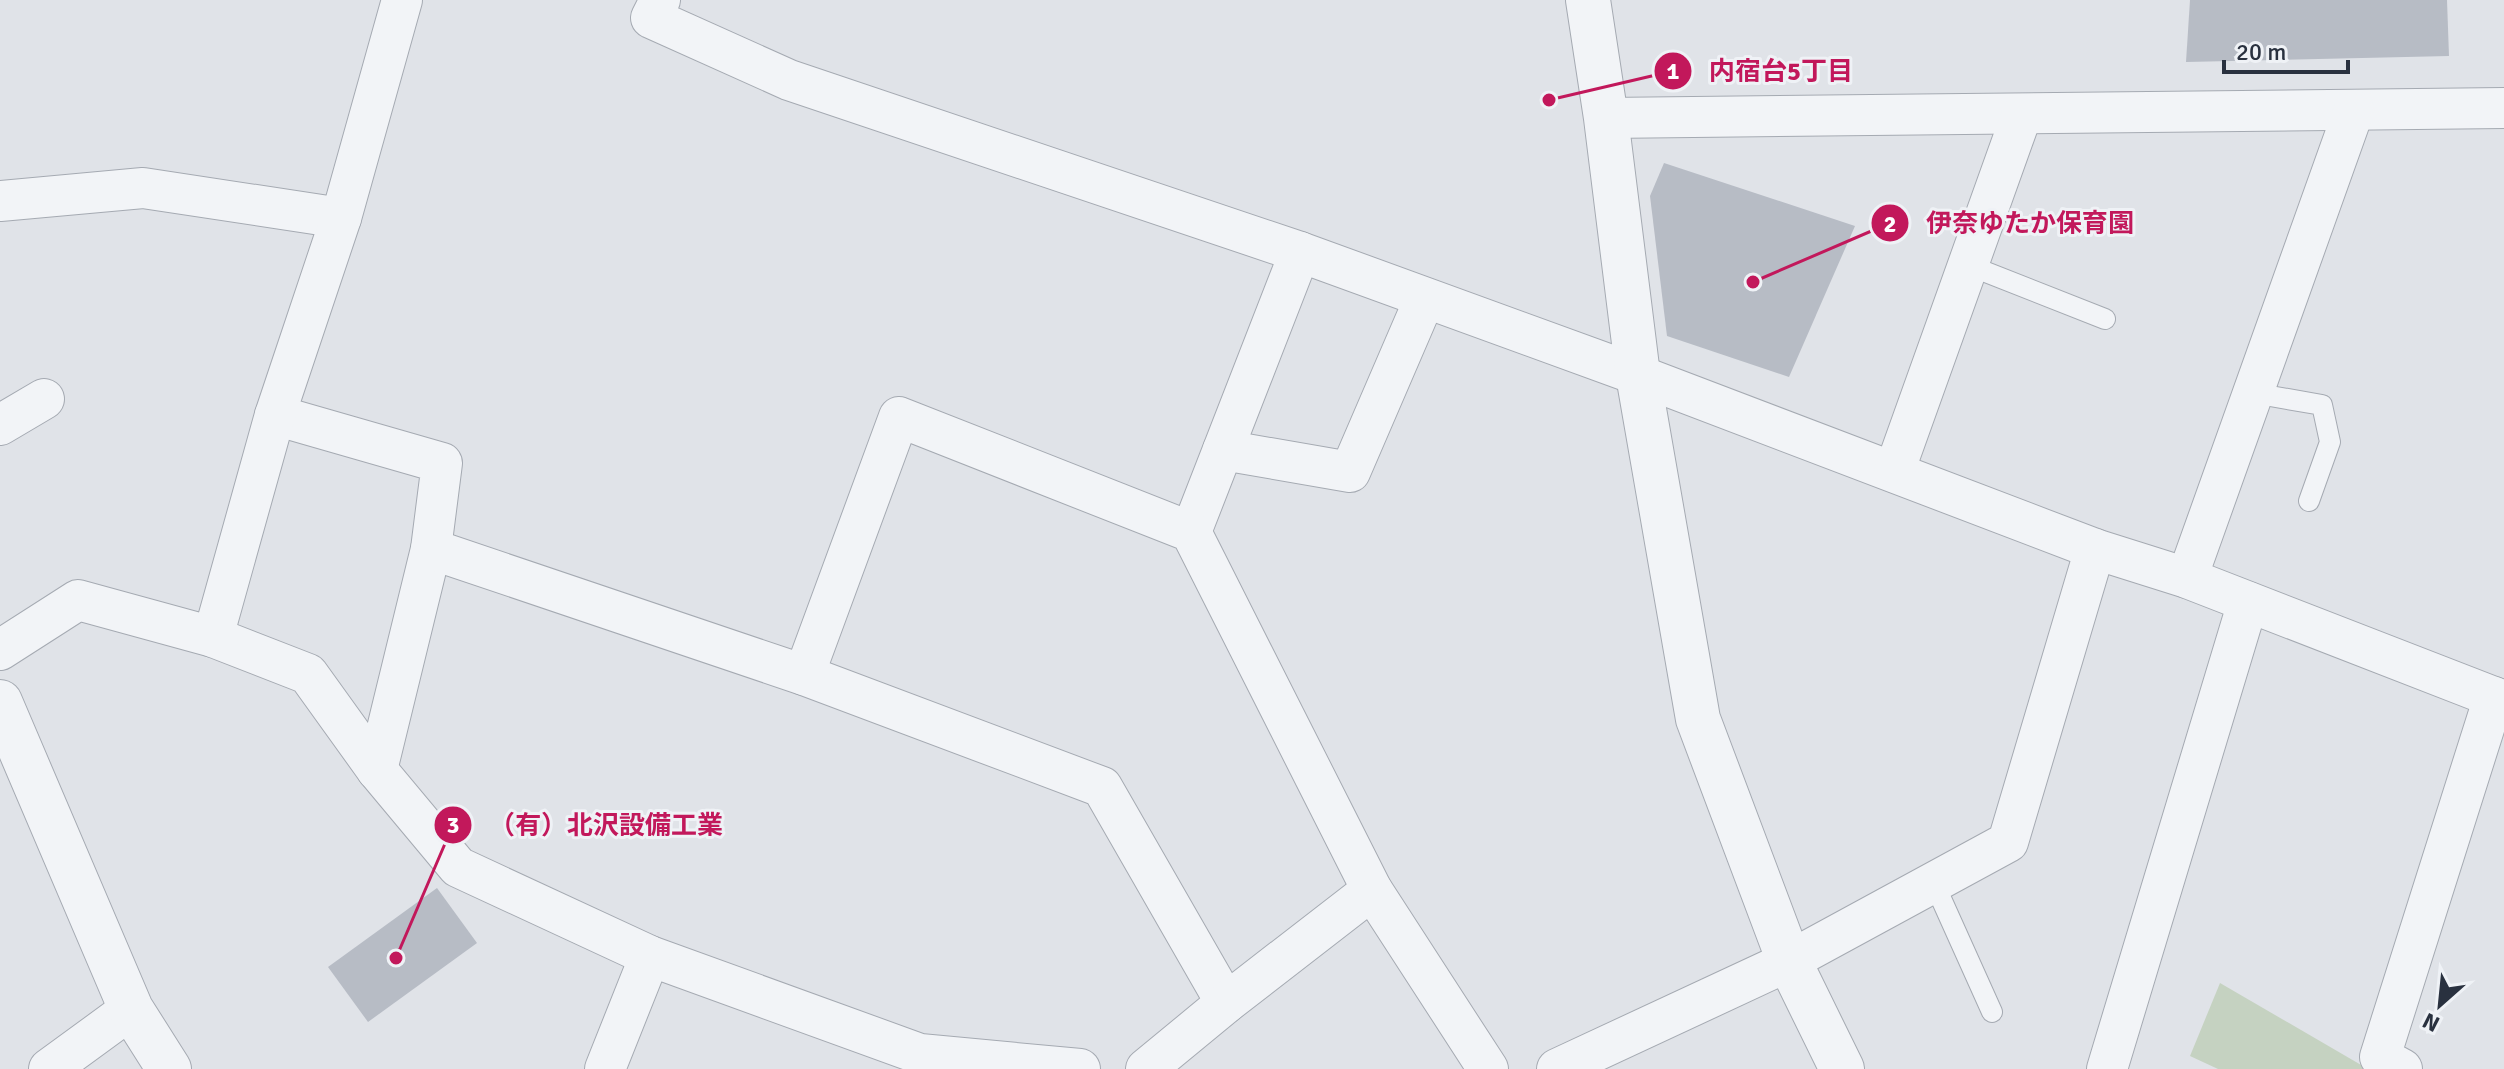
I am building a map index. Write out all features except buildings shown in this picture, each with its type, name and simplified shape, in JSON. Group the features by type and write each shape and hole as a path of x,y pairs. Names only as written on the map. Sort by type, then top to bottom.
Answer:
{"street":[{"path":"213,637 275,415 341,218 402,0"},
{"path":"660,0 651,18 789,80 1300,252 1638,375 2095,549 2187,578 2499,699 2380,1057 2402,1069"},
{"path":"1588,0 1638,375 1698,719 1789,961 1842,1069"},
{"path":"1606,118 2504,108"},
{"path":"2187,578 2354,110"},
{"path":"1894,472 2022,114"},
{"path":"0,201 143,188 341,218"},
{"path":"1191,532 1300,252"},
{"path":"1223,450 1350,472 1425,298"},
{"path":"0,425 44,399"},
{"path":"275,415 442,463 431,549 377,770"},
{"path":"804,675 899,417 1191,532 1372,890 1488,1069"},
{"path":"431,549 804,675 1102,787 1226,1003"},
{"path":"1560,1068 1789,961 2008,842 2095,549"},
{"path":"0,650 78,600 213,637 308,674 377,770 458,867 650,956 920,1054 1063,1068"},
{"path":"2107,1069 2248,602"},
{"path":"0,702 131,1009 169,1069"},
{"path":"1146,1069 1372,890"},
{"path":"605,1069 650,956"},
{"path":"49,1069 131,1009"}],"lane":[{"path":"1968,265 2105,319"},
{"path":"2253,393 2322,405 2330,442 2309,501"},
{"path":"1934,883 1992,1012"}],"green space":[{"path":"2220,983 2368,1069 2218,1069 2190,1056"}],"place":[{"name":"内宿台5丁目","path":"1549,100"},
{"name":"伊奈ゆたか保育園","path":"1753,282"},
{"name":"（有）北沢設備工業","path":"396,958"}]}
